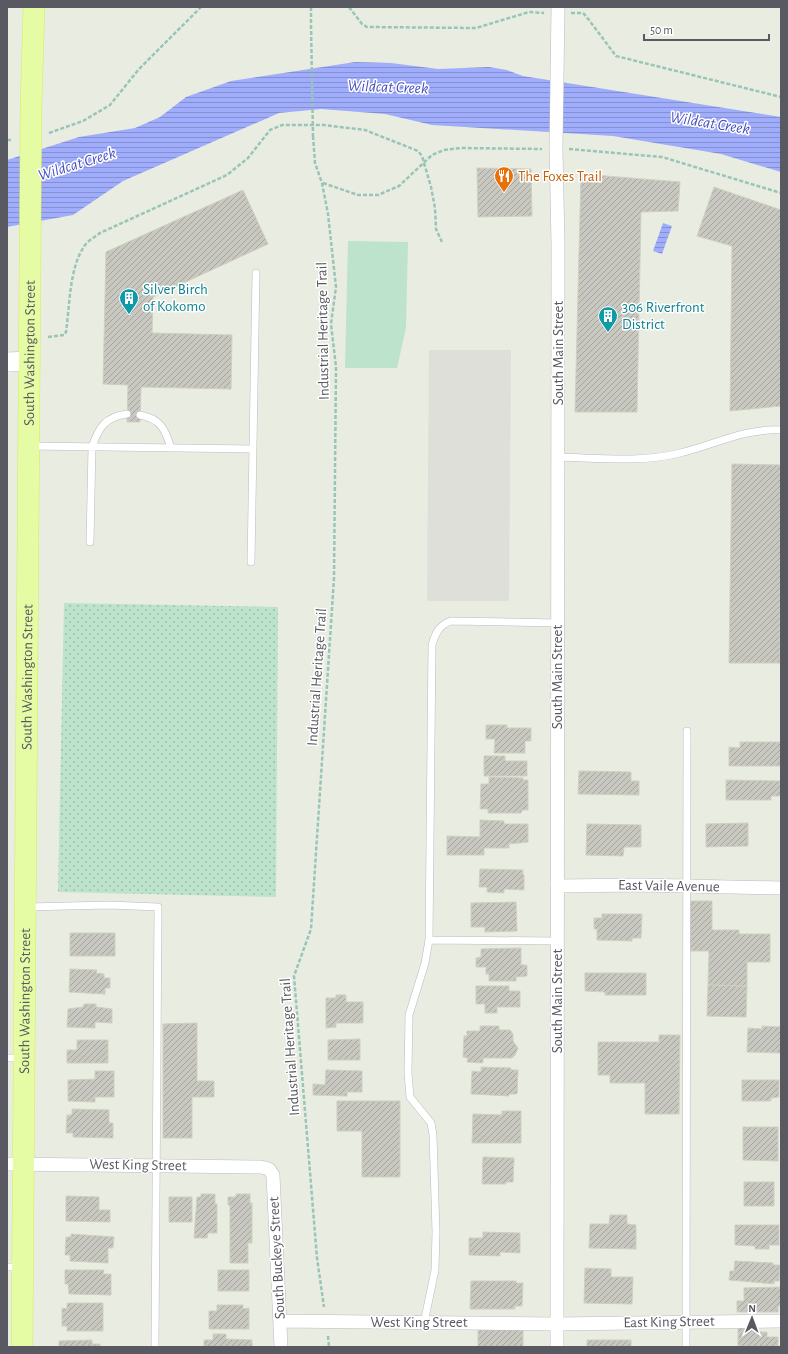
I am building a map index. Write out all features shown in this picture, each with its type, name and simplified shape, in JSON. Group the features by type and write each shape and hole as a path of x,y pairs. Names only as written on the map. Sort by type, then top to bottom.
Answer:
{"main road":[{"name":"South Washington Street","path":"22,1347 15,1267 16,1058 25,907 30,446 31,107 34,7"},
{"path":"7,362 30,361"}],"street":[{"name":"South Main Street","path":"557,1347 558,457 561,146 557,44 558,11"},
{"name":"East Vaile Avenue","path":"557,886 641,885 781,888"},
{"name":"West King Street","path":"16,1164 261,1167 269,1170"},
{"name":"South Buckeye Street","path":"269,1170 273,1175 281,1322 280,1347"},
{"name":"East King Street","path":"557,1324 781,1321"},
{"name":"West King Street","path":"281,1322 557,1324"}],"lane":[{"path":"251,562 256,273"},
{"path":"90,542 92,447 97,433 104,423 114,416 127,414"},
{"path":"140,415 151,417 159,422 171,448"},
{"path":"558,457 652,458 679,453 738,435 781,430"},
{"path":"30,446 253,449"},
{"path":"424,1323 434,1270 436,1240 434,1135 431,1123 410,1097 408,1073 409,1015 425,963 429,940 431,657 434,636 445,623 451,621 558,623"},
{"path":"686,1347 685,887 687,731"},
{"path":"25,907 109,905 158,907 155,1347"},
{"path":"429,940 557,941"}],"path":[{"path":"44,135 84,120 110,105 138,70 201,7"},
{"name":"Industrial Heritage Trail","path":"311,7 313,136 315,163 322,183 328,214 336,287 331,324 336,367 334,578 310,929 294,976 317,1258 329,1347"},
{"path":"349,7 362,24 368,27 476,28 529,12 558,11 583,13 616,56 781,97"},
{"path":"58,337 64,335 66,332 74,272 79,257 86,244 100,233 227,175 248,158 270,130 282,125 324,125 365,130 418,151 433,194 436,229 442,242"},
{"path":"7,140 18,140"},
{"path":"561,146 662,157 781,193"},
{"path":"322,183 338,190 358,195 378,195 399,186 423,162 432,155 444,150 461,148 542,149"}],"shaded area":[{"path":"429,350 511,350 509,601 427,601"}],"green space":[{"path":"348,241 408,242 406,328 397,368 345,368"},
{"path":"64,603 278,607 276,897 58,892"}],"water":[{"name":"Wildcat Creek","path":"355,62 391,63 438,69 489,67 507,70 523,76 781,117 781,172 721,154 613,136 432,125 385,114 321,109 279,113 123,181 73,215 7,227 7,160 79,137 135,128 160,117 186,97 231,81"},
{"path":"663,223 672,226 662,254 653,251"}],"building":[{"name":"The Foxes Trail","path":"477,168 531,169 532,216 478,217"},
{"name":"306 Riverfront District","path":"581,174 680,182 678,211 641,212 637,412 575,412"},
{"name":"306 Riverfront District","path":"714,187 781,210 781,406 730,411 732,246 697,236"},
{"name":"Silver Birch of Kokomo","path":"243,190 268,244 153,297 152,333 232,335 231,389 141,387 140,422 127,422 128,385 103,384 106,252"},
{"path":"732,464 781,465 780,663 729,663"},
{"path":"486,725 507,725 507,728 531,728 531,741 525,741 525,753 494,753 495,739 486,739"},
{"path":"740,742 781,742 781,766 729,766 729,747 740,748"},
{"path":"484,756 505,756 505,761 527,761 527,776 484,776"},
{"path":"579,771 631,772 631,781 639,781 639,795 578,794"},
{"path":"489,777 523,778 523,780 528,780 528,810 522,810 521,813 488,813 488,809 480,809 481,784 489,784"},
{"path":"726,780 781,781 781,796 771,796 771,800 726,800"},
{"path":"480,820 504,821 504,824 528,824 528,842 509,844 509,848 484,848 484,855 447,855 447,836 480,837"},
{"path":"748,823 748,846 706,847 706,824"},
{"path":"587,824 641,825 641,847 624,847 623,856 586,855"},
{"path":"480,869 523,870 524,890 504,889 504,893 487,892 487,887 479,887"},
{"path":"690,901 712,901 712,930 739,930 739,934 770,934 770,962 747,962 747,986 708,985 709,951 689,951"},
{"path":"516,902 517,931 485,932 485,927 471,927 471,903"},
{"path":"602,914 642,914 641,938 632,938 632,941 597,940 597,929 594,929 594,918 602,918"},
{"path":"70,933 115,933 115,956 70,956"},
{"path":"521,948 521,965 527,965 527,976 516,977 516,981 489,981 489,974 486,974 486,967 476,967 476,958 481,957 481,949"},
{"path":"70,969 97,970 96,973 104,974 104,978 110,978 110,988 105,988 105,994 69,992"},
{"path":"585,973 646,973 646,995 605,995 605,992 585,991"},
{"path":"708,985 747,986 746,1017 707,1016"},
{"path":"476,986 509,986 509,991 520,991 520,1007 497,1007 497,1013 485,1013 485,1004 476,1004"},
{"path":"336,995 346,995 346,1002 363,1002 363,1023 336,1023 336,1027 326,1028 326,998 336,998"},
{"path":"84,1004 96,1004 96,1007 112,1009 112,1023 95,1022 95,1028 67,1027 68,1009 83,1007"},
{"path":"197,1023 197,1081 214,1081 214,1097 192,1097 192,1138 163,1138 163,1024"},
{"path":"480,1026 499,1026 499,1030 510,1030 513,1034 513,1041 518,1048 515,1055 512,1058 483,1058 483,1063 467,1062 468,1058 463,1057 464,1036 467,1036 467,1031 480,1031"},
{"path":"762,1026 781,1027 781,1053 747,1052 748,1028 762,1029"},
{"path":"659,1035 680,1035 679,1114 645,1114 645,1083 610,1083 610,1075 598,1075 598,1042 659,1042"},
{"path":"360,1039 360,1060 328,1060 328,1040"},
{"path":"77,1040 108,1040 108,1063 67,1063 67,1050 77,1050"},
{"path":"481,1067 511,1068 511,1070 518,1070 517,1094 509,1094 509,1096 471,1094 472,1071 481,1072"},
{"path":"326,1070 362,1071 362,1092 347,1092 347,1096 313,1095 313,1084 325,1085"},
{"path":"95,1071 114,1071 114,1097 95,1097 95,1102 68,1101 68,1080 95,1079"},
{"path":"742,1080 779,1080 779,1097 771,1098 771,1101 742,1101"},
{"path":"337,1101 400,1101 400,1177 362,1177 362,1131 337,1131"},
{"path":"72,1109 109,1110 109,1123 113,1123 113,1138 73,1137 73,1133 66,1133 67,1115 72,1115"},
{"path":"502,1111 521,1111 521,1143 472,1143 473,1114 502,1115"},
{"path":"743,1127 778,1127 778,1161 743,1160"},
{"path":"483,1157 514,1158 513,1182 506,1182 506,1184 482,1184"},
{"path":"744,1182 774,1182 774,1206 744,1206"},
{"path":"201,1194 215,1194 215,1204 217,1204 217,1233 208,1233 207,1238 194,1238 197,1197 201,1197"},
{"path":"236,1194 250,1194 250,1203 252,1203 252,1243 248,1243 248,1263 230,1263 230,1205 228,1205 228,1197 236,1197"},
{"path":"66,1196 99,1197 99,1210 110,1210 110,1222 66,1221"},
{"path":"169,1197 192,1197 192,1222 169,1222"},
{"path":"610,1215 627,1215 627,1224 636,1225 636,1249 589,1248 590,1224 609,1224"},
{"path":"735,1225 779,1225 779,1245 769,1245 769,1249 755,1249 755,1246 735,1245"},
{"path":"483,1232 520,1233 520,1253 500,1252 500,1256 469,1255 469,1238 483,1238"},
{"path":"71,1234 114,1237 113,1248 108,1248 108,1263 70,1261 70,1255 65,1255 66,1237 71,1237"},
{"path":"735,1261 773,1263 773,1265 780,1265 779,1281 774,1281 774,1284 729,1280 730,1271 734,1271"},
{"path":"585,1268 611,1269 611,1277 633,1277 632,1304 584,1303"},
{"path":"65,1270 104,1270 103,1274 111,1274 111,1295 69,1294 68,1284 65,1284"},
{"path":"218,1270 249,1270 249,1291 218,1291"},
{"path":"471,1281 516,1281 516,1283 523,1283 522,1306 515,1306 515,1309 470,1309"},
{"path":"781,1287 781,1306 778,1306 778,1312 737,1312 737,1301 744,1301 744,1288"},
{"path":"67,1303 103,1303 103,1331 67,1331 67,1326 62,1326 62,1308 67,1309"},
{"path":"217,1305 243,1305 243,1309 249,1308 249,1329 209,1329 209,1311 217,1311"},
{"path":"738,1327 755,1327 755,1332 767,1332 767,1337 778,1337 778,1347 738,1347"},
{"path":"478,1330 523,1330 523,1347 478,1347"},
{"path":"213,1334 226,1334 226,1339 252,1340 252,1347 204,1347 204,1340 213,1340"},
{"path":"92,1340 92,1344 100,1344 100,1347 59,1347 59,1341"},
{"path":"587,1340 631,1340 631,1347 587,1347"}],"place":[{"name":"The Foxes Trail","path":"504,193"},
{"name":"Silver Birch of Kokomo","path":"129,315"},
{"name":"306 Riverfront District","path":"608,333"}]}
